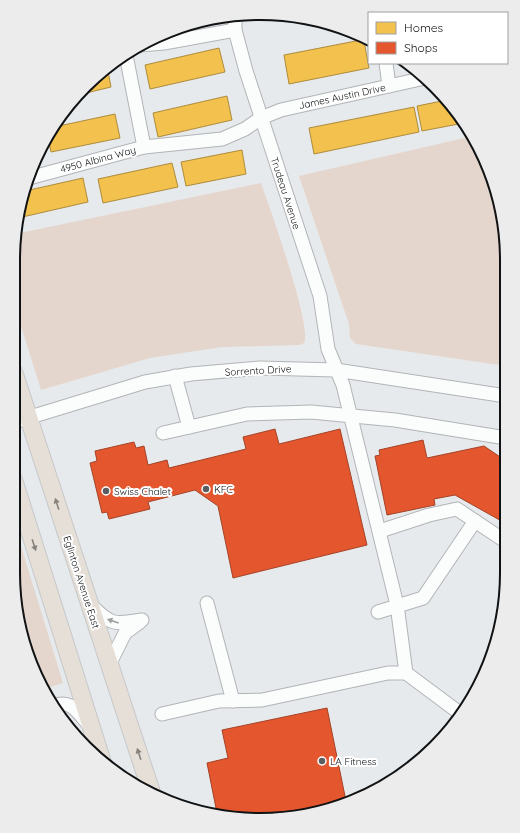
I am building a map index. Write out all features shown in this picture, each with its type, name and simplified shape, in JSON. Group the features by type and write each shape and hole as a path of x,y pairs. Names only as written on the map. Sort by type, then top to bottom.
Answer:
{"main road":[{"name":"Eglinton Avenue East","path":"21,420 89,603 149,786"},
{"path":"20,500 99,750"}],"street":[{"name":"Trudeau Avenue","path":"235,22 235,30 261,118 320,296 328,349 343,385 397,605 406,672"},
{"path":"157,44 235,30"},
{"name":"4950 Albina Way","path":"127,60 144,147"},
{"path":"386,64 389,86"},
{"name":"James Austin Drive","path":"261,118 281,110 418,80"},
{"name":"4950 Albina Way","path":"35,176 144,147 222,139 245,129 261,118"},
{"name":"Sorrento Drive","path":"21,420 120,389 175,376 260,368 336,370 500,395"},
{"path":"175,376 189,427"},
{"path":"163,432 247,414 311,412 351,415 500,437"},
{"path":"380,531 429,515 457,509 500,538"},
{"path":"378,612 423,598 475,521"},
{"path":"89,603 107,620 120,624 142,620 125,633 109,665"},
{"path":"207,603 233,701"},
{"path":"162,714 219,701 262,700 388,673 406,672 456,711"},
{"path":"59,704 72,705 92,728"}],"shaded area":[{"path":"466,138 482,168 492,198 498,229 500,260 500,365 356,344 350,338 349,324 299,176"},
{"path":"261,183 289,266 296,292 305,333 304,343 300,345 222,347 150,358 41,390 20,323 20,260 22,233"},
{"path":"20,543 63,683 49,687 38,665 28,635 22,604"}],"building: Homes":[{"path":"357,41 365,44 369,68 289,84 284,55"},
{"path":"219,48 225,72 150,89 145,65"},
{"path":"109,74 111,87 88,93"},
{"path":"227,96 232,120 158,137 153,113"},
{"path":"440,101 458,124 422,131 417,106"},
{"path":"414,107 419,132 314,154 309,128"},
{"path":"115,114 120,138 51,152 50,145 61,125"},
{"path":"242,150 246,174 186,186 181,162"},
{"path":"172,163 178,187 103,203 98,179"},
{"path":"83,178 88,202 24,217 31,190"}],"building: Shops":[{"path":"275,429 279,444 340,429 367,545 233,578 218,506 195,490 148,502 150,509 109,519 107,512 102,513 90,463 97,461 95,451 134,442 136,448 144,446 148,465 167,460 169,468 246,449 243,437"},
{"path":"423,440 427,458 484,446 500,457 500,520 455,495 434,499 435,505 387,515 375,456 380,455 379,450"},
{"path":"327,708 345,797 322,805 291,811 260,813 216,809 207,763 228,758 222,730"}],"place":[{"name":"KFC","path":"206,489"},
{"name":"Swiss Chalet","path":"106,491"},
{"name":"LA Fitness","path":"322,761"}]}
